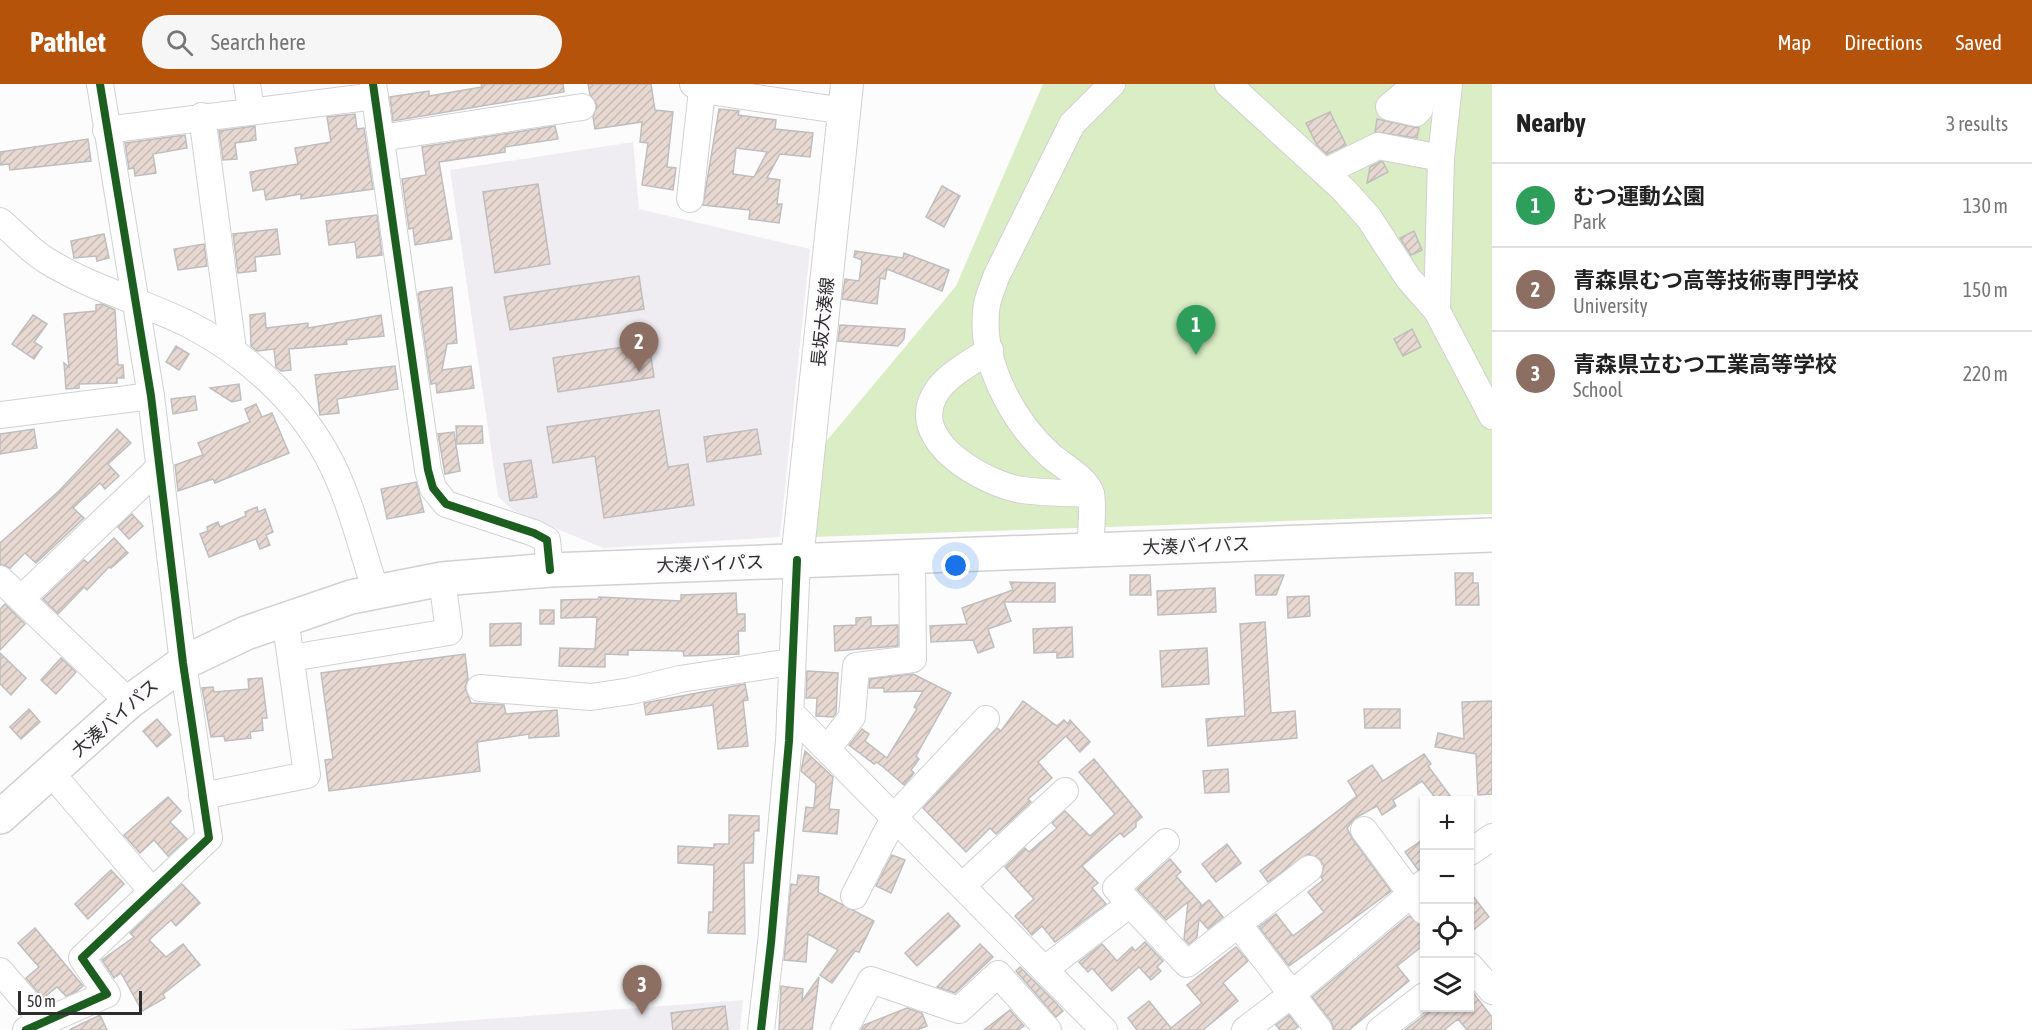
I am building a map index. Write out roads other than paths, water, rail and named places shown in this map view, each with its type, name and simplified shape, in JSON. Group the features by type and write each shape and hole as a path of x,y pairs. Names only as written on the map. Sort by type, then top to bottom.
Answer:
{"highway":[{"name":"大湊バイパス","path":"0,817 52,774 129,702 183,663 285,618 376,592 442,579 550,570 1492,535"}],"main road":[{"name":"長坂大湊線","path":"797,560 846,97"}],"street":[{"path":"0,971 35,1026 107,994 82,958 209,838 183,663 151,396 100,84"},
{"path":"247,84 251,110"},
{"path":"1091,550 1091,494 1081,480 1042,448 1022,424 1007,400 990,350 987,304 996,277 1072,124 1112,84"},
{"path":"1228,84 1325,172 1369,218 1408,278 1437,311 1492,416"},
{"path":"1416,84 1389,107 1416,113 1420,109 1424,84"},
{"path":"1437,311 1441,158 1449,84"},
{"path":"690,199 707,88 846,97"},
{"path":"106,130 374,90 428,470 434,488 446,504 534,533 547,540 550,570"},
{"path":"381,138 582,107"},
{"path":"202,116 233,350"},
{"path":"1325,172 1378,146 1441,158"},
{"path":"0,221 48,262 190,325 233,350 289,401 328,456 345,497 376,592"},
{"path":"990,350 954,375 934,394 928,412 930,428 938,441 954,458 1000,484 1021,490 1091,494"},
{"path":"0,416 151,396"},
{"path":"21,599 160,467"},
{"path":"827,749 852,717 855,666 913,659 912,557"},
{"path":"761,1030 771,943 790,712 790,662 797,560"},
{"path":"0,579 129,702"},
{"path":"291,658 448,632 442,579"},
{"path":"202,796 307,775 285,618"},
{"path":"480,688 591,697 631,691 680,679 790,662"},
{"path":"790,712 1104,1030"},
{"path":"854,896 895,816 986,719"},
{"path":"52,774 152,891"},
{"path":"963,885 1065,792"},
{"path":"1245,1030 1420,896 1364,830"},
{"path":"1473,850 1492,837"},
{"path":"1166,842 1116,888 1187,964 1309,869"},
{"path":"1045,969 1131,904"},
{"path":"1238,924 1318,1030"},
{"path":"844,1030 871,980 959,1010 1023,947"},
{"path":"1474,971 1492,991"},
{"path":"998,974 1048,1030"},
{"path":"1380,1030 1420,1000"}],"place":[{"name":"むつ運動公園","path":"1196,355"},
{"name":"青森県むつ高等技術専門学校","path":"639,372"},
{"name":"青森県立むつ工業高等学校","path":"642,1015"}]}
